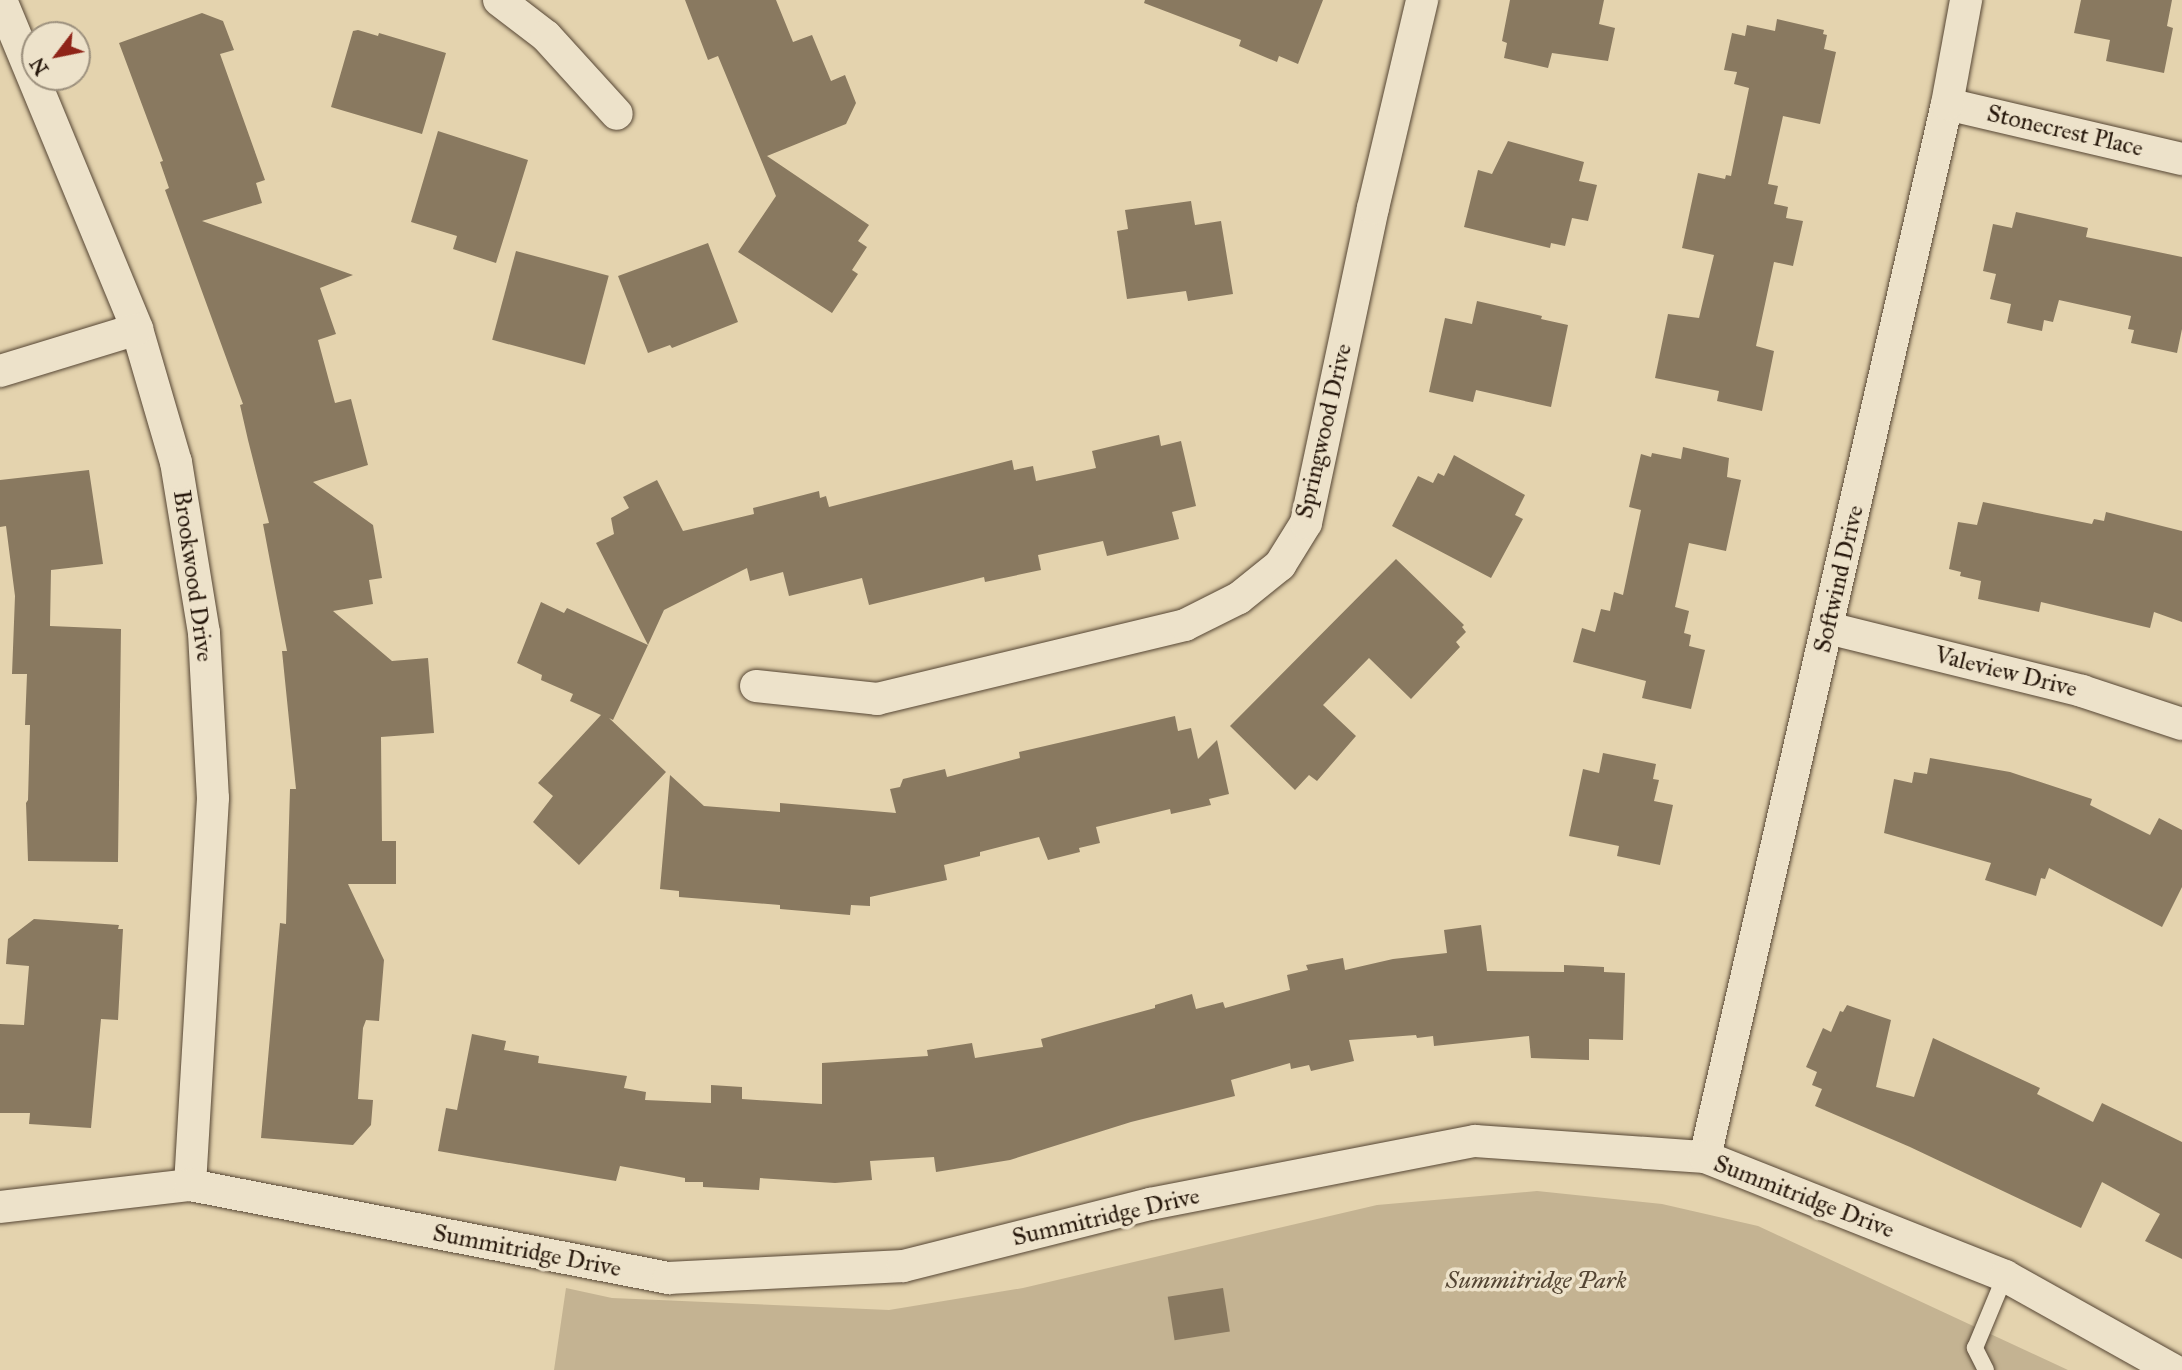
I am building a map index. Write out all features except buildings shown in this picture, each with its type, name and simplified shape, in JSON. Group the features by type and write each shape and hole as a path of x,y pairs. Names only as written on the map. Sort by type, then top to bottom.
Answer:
{"street":[{"path":"499,0 546,36 617,114"},
{"name":"Springwood Drive","path":"756,686 877,699 1185,625 1239,598 1280,565 1306,523 1373,208 1422,0"},
{"name":"Softwind Drive","path":"1705,1157 1947,104 1966,0"},
{"name":"Brookwood Drive","path":"3,1 137,329 176,462 204,633 213,798 190,1185"},
{"name":"Stonecrest Place","path":"1947,104 2182,159"},
{"path":"0,371 137,329"},
{"name":"Valeview Drive","path":"1828,628 2082,691 2182,724"},
{"name":"Summitridge Drive","path":"0,1207 190,1185 669,1278 903,1266 1150,1204 1475,1141 1705,1157 2005,1276 2173,1370"}],"lane":[{"path":"1986,1370 1975,1348 2005,1276"}],"green space":[{"name":"Summitridge Park","path":"1537,1191 1662,1204 1758,1226 2068,1370 554,1370 566,1288 612,1298 889,1310 1023,1288 1377,1205"}]}
